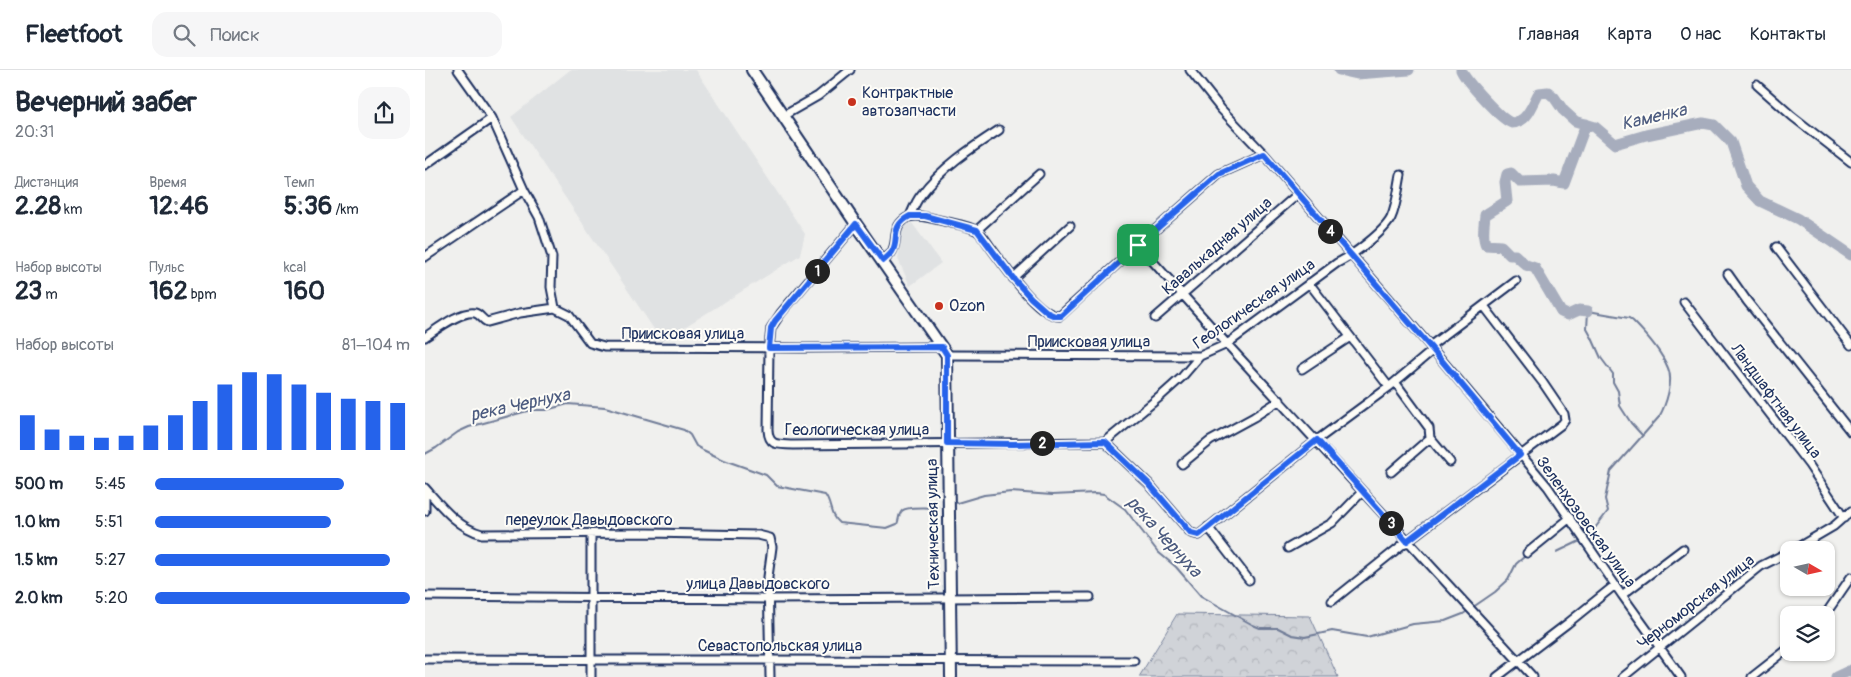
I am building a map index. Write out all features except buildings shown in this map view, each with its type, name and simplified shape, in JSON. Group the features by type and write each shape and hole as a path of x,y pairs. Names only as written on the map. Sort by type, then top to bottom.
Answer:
{"street":[{"path":"425,337 452,320 473,313 487,322 520,313 555,308 551,287 552,257 539,217 524,190 492,118 458,70"},
{"path":"752,70 945,351"},
{"path":"783,116 818,96 850,70"},
{"name":"Зеленхозовская улица","path":"1190,70 1221,109 1264,154 1548,487 1681,677"},
{"path":"1757,85 1792,116 1851,162"},
{"path":"425,165 492,118"},
{"path":"883,261 892,252 895,234 899,225 910,216 920,197 933,182 966,152 999,130"},
{"path":"910,216 925,216 977,230 1013,278 1031,298 1048,313 1061,316 1219,174 1264,154"},
{"path":"977,230 1039,174"},
{"name":"Геологическая улица","path":"769,348 768,437 775,444 1105,442 1182,377 1200,356 1227,344 1337,263 1351,256 1387,224 1391,217 1401,175"},
{"path":"425,257 524,190"},
{"name":"Кавалькадная улица","path":"1155,318 1298,194"},
{"path":"769,348 771,328 775,321 856,224"},
{"path":"1013,278 1070,226"},
{"path":"1138,245 1533,677"},
{"path":"1775,247 1851,345"},
{"path":"1728,274 1747,301 1851,432"},
{"path":"1105,442 1149,484 1191,533 1199,535 1317,440 1389,387 1431,348 1516,281"},
{"path":"1309,283 1389,387"},
{"name":"Ландшафтная улица","path":"1684,302 1809,466 1844,518"},
{"path":"1332,601 1565,420 1564,414 1543,383 1484,306"},
{"name":"Приисковая улица","path":"555,308 569,315 590,343 604,348 769,348 1200,356"},
{"path":"1303,369 1350,337"},
{"name":"Техническая улица","path":"945,351 951,677"},
{"path":"1395,382 1429,428 1430,438 1450,462"},
{"path":"1183,464 1209,441 1254,418 1280,400"},
{"path":"1391,472 1430,438"},
{"name":"переулок Давыдовского","path":"425,488 463,527 472,532 483,534 647,533 758,535 770,538 772,546 768,577 770,599"},
{"path":"1288,548 1332,523 1362,492"},
{"path":"425,495 425,511"},
{"path":"1808,541 1834,526 1851,512"},
{"path":"1527,553 1570,518"},
{"path":"1208,527 1249,580"},
{"path":"591,534 591,677"},
{"path":"1622,595 1683,549"},
{"name":"Черноморская улица","path":"1623,677 1761,566 1780,556"},
{"path":"1831,606 1851,577"},
{"path":"1497,677 1615,585"},
{"name":"улица Давыдовского","path":"425,596 770,599 1090,596"},
{"path":"770,599 770,677"},
{"path":"1752,677 1780,655"},
{"name":"Севастопольская улица","path":"425,659 1134,660"}],"shaded area":[{"path":"570,70 696,70 805,234 800,255 662,341 511,117"},
{"path":"912,223 941,263 910,286 898,259 902,231 905,226"}],"green space":[{"path":"1177,614 1310,616 1338,677 1139,677"}],"waterway":[{"name":"Каменка","path":"1339,70 1357,74 1409,70"},
{"name":"Каменка","path":"1461,70 1484,99 1500,115 1512,123 1526,116 1539,93 1548,92 1575,121 1595,127 1615,144 1646,135 1703,123 1714,125 1731,142 1746,186 1760,201 1798,219 1851,255"},
{"path":"1586,124 1564,183 1554,181 1520,182 1511,173 1507,174 1505,182 1507,201 1485,215 1484,235 1486,245 1501,246 1510,255 1515,255 1526,265 1535,268 1561,312 1568,315 1579,310 1588,311"},
{"name":"река Чернуха","path":"1588,535 1608,511 1605,499 1611,471 1659,417 1667,400 1670,386 1670,373 1661,355 1633,321 1629,318 1588,311 1587,329 1601,358 1613,374 1613,382 1618,391 1620,406 1631,423 1642,435"},
{"name":"река Чернуха","path":"425,454 469,427 531,410 546,410 568,404 605,407 684,430 690,435 696,446 724,460 766,475 777,486 825,495 834,517 839,523 887,528 897,524 900,514 904,510 938,507"},
{"name":"река Чернуха","path":"957,503 984,495 1011,492 1052,495 1104,494 1125,509 1158,552 1176,567 1201,596 1260,628 1278,628 1292,635 1305,637 1332,631 1367,637 1413,624 1445,621 1463,614 1495,592 1508,580 1516,564 1525,556"},
{"name":"река Чернуха","path":"1557,552 1580,541"},
{"path":"1836,677 1851,670"}],"place":[{"name":"Контрактные автозапчасти","path":"852,102"},
{"name":"Ozon","path":"939,306"}],"route":[{"path":"1264,154 1433,350 1520,455 1407,541 1317,440 1199,535 1194,535 1149,484 1105,442 947,443 947,355 942,347 769,348 771,328 775,321 856,224 883,261 892,252 895,245 895,234 899,225 910,216 925,216 977,230 1013,278 1031,298 1048,313 1055,316 1061,316 1138,245 1219,174 1264,154"}]}
